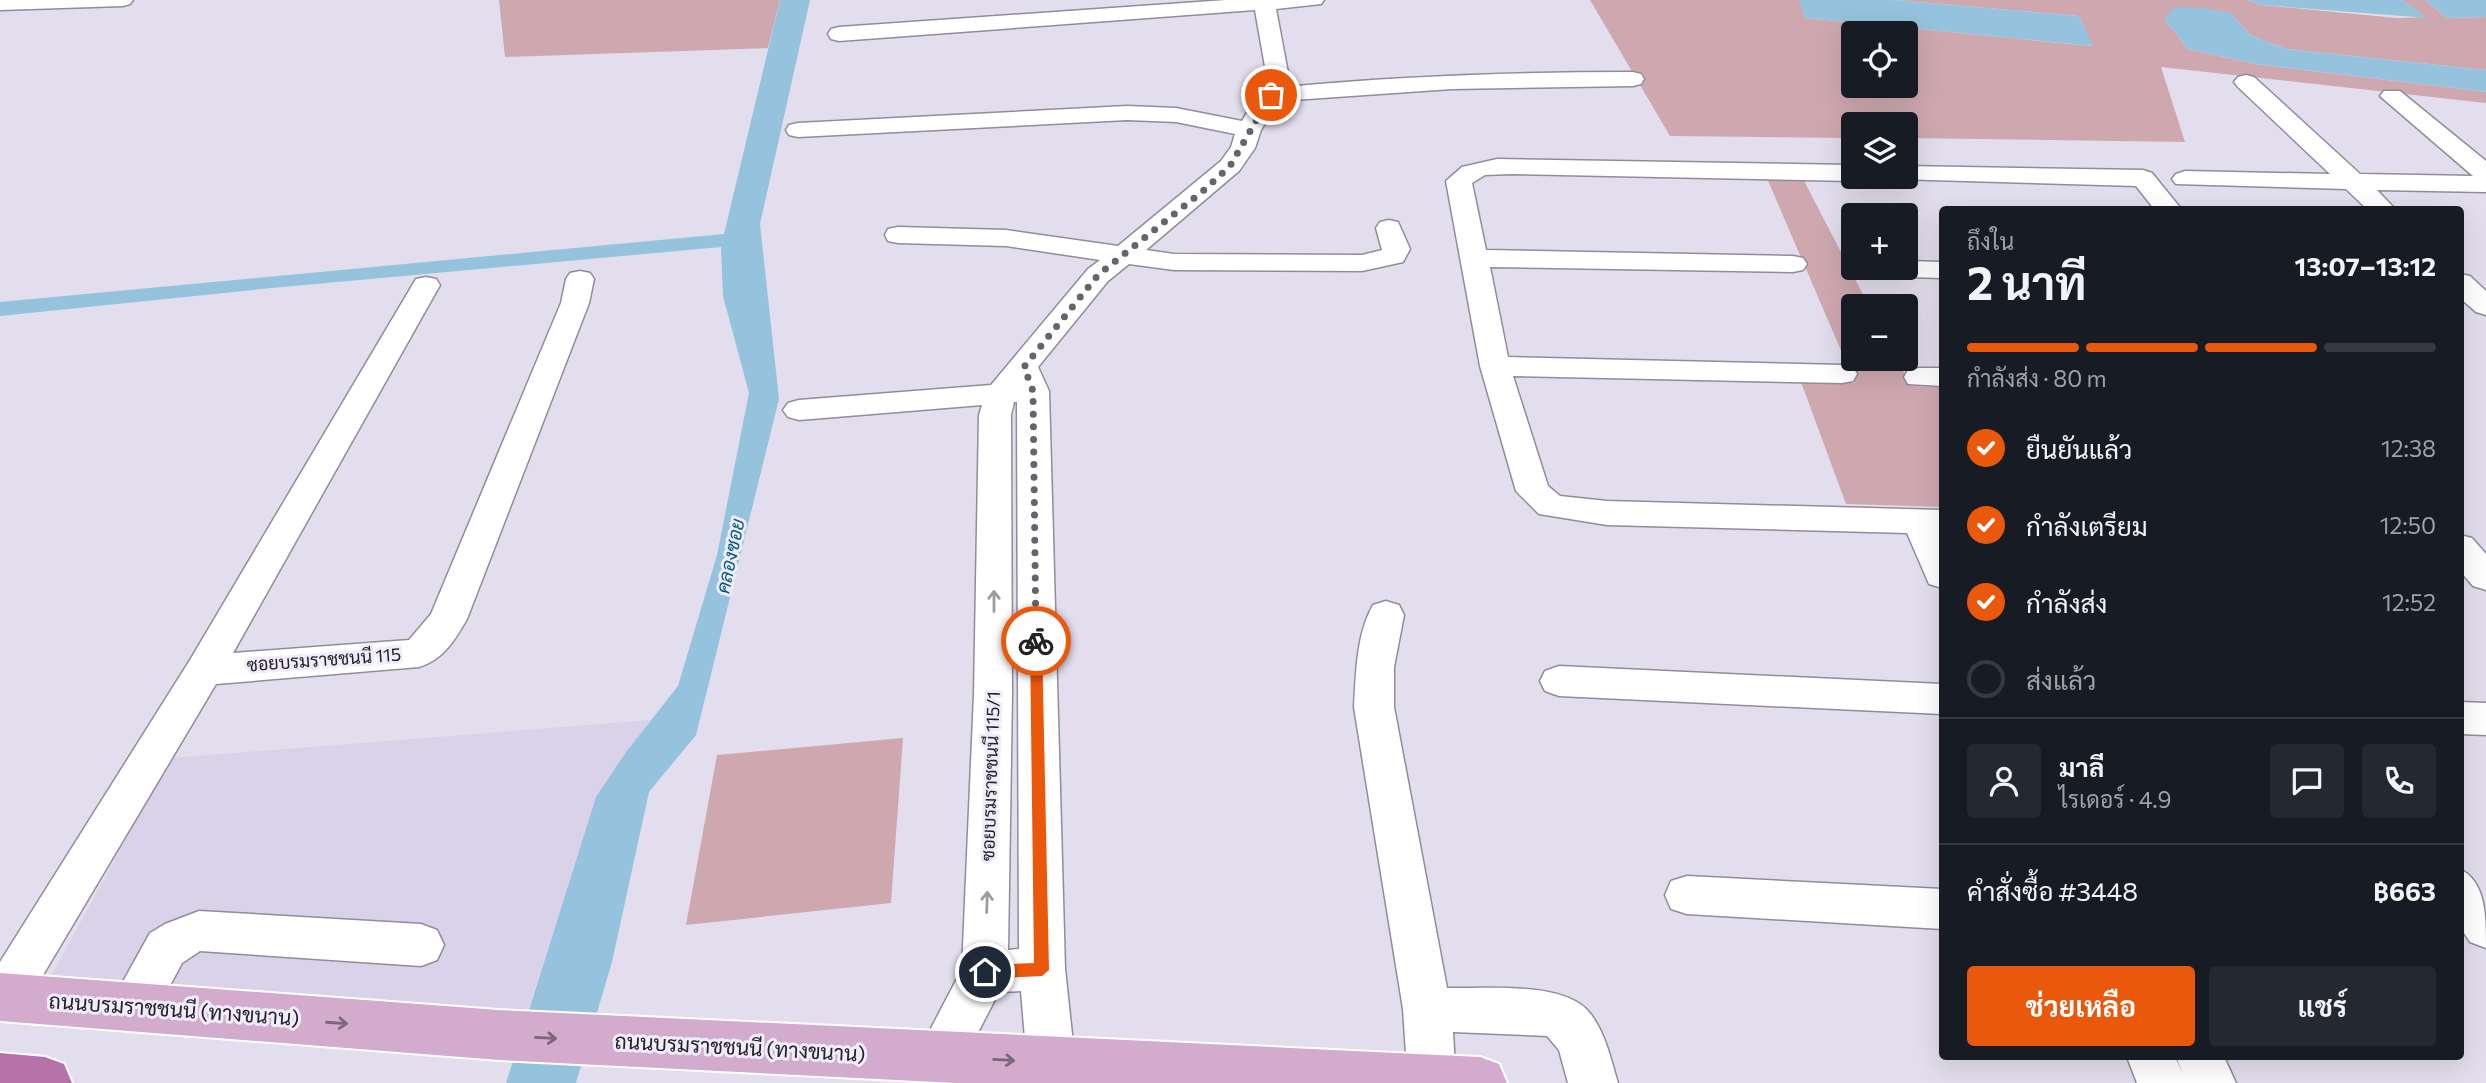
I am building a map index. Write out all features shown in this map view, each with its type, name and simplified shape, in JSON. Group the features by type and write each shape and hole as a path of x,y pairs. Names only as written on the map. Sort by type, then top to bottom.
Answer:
{"highway":[{"path":"0,1079 45,1083"}],"main road":[{"name":"ถนนบรมราชชนนี (ทางขนาน)","path":"2,997 593,1041 1456,1082"}],"street":[{"path":"0,4 123,0"},
{"path":"839,34 1314,0"},
{"name":"ซอยบรมราชชนนี 115/1","path":"940,1057 985,972 994,662 995,415 1098,275 1203,191 1230,166 1243,148 1249,130 1271,95 1278,78 1269,19 1263,2"},
{"path":"1271,95 1389,84 1522,78 1633,79"},
{"path":"2246,82 2379,206"},
{"path":"2392,96 2486,174"},
{"path":"798,130 1127,113 1176,115 1249,130"},
{"path":"1841,173 1482,167 1468,172 1459,181 1495,366 1529,479 1534,491 1551,506 1607,513 1931,521 1939,560"},
{"path":"1918,174 2143,178 2166,206"},
{"path":"2185,178 2486,184"},
{"path":"898,234 1006,238 1174,262 1362,263 1393,256 1395,249 1389,228"},
{"path":"1472,258 1793,264"},
{"path":"1918,269 1939,270"},
{"name":"ซอยบรมราชชนนี 115","path":"204,670 419,653 435,638 453,606 575,303 580,279"},
{"path":"2,997 204,670 426,285"},
{"path":"2464,286 2486,306"},
{"path":"1495,366 1842,374"},
{"path":"799,410 1019,384 1034,496 1042,970 1051,1062"},
{"path":"995,500 1034,496"},
{"path":"2464,545 2486,544"},
{"path":"2464,550 2486,577"},
{"path":"1386,615 1375,667 1374,707 1427,1009 1456,1082"},
{"path":"994,662 1037,657"},
{"path":"1559,681 1939,699"},
{"path":"2464,718 2486,719"},
{"path":"2464,894 2486,928"},
{"path":"1687,895 1939,909"},
{"path":"134,1007 166,948 199,931 421,945"},
{"path":"985,972 1042,970"},
{"path":"1427,1009 1554,1014 1568,1020 1577,1034 1593,1083"},
{"path":"2152,1060 2162,1083"},
{"path":"2201,1060 2211,1083"}],"shaded area":[{"path":"499,0 780,0 768,48 505,57"},
{"path":"1590,0 1799,0 1806,18 1841,21 1841,98 1918,98 1918,29 2092,46 2079,16 1895,0 2247,0 2262,5 2397,18 2426,17 2402,0 2425,0 2447,18 2486,17 2486,70 2286,49 2250,35 2231,13 2164,19 2188,49 2255,64 2486,92 2486,103 2161,67 2185,142 1918,138 1918,112 1841,112 1841,138 1670,136"},
{"path":"1766,176 1802,177 1841,252 1841,280 1855,280 1863,294 1841,294 1841,350"},
{"path":"1850,371 1903,371 1911,386 1939,387 1939,507 1846,504 1801,382 1855,383"},
{"path":"651,720 596,798 527,1013 47,983 171,758"},
{"path":"903,738 891,903 686,925 717,755"}],"water":[{"name":"คลองซอย","path":"780,0 810,0 760,224 779,399 696,735 649,792 612,962 576,1083 506,1083 596,797 626,752 678,686 717,555 749,393 723,296 721,247 0,316 0,302 724,234"},
{"path":"1799,0 1895,0 2079,16 2093,46 1918,29 1918,21 1841,22 1805,18"},
{"path":"2247,0 2402,0 2428,18 2262,5"},
{"path":"2425,0 2486,0 2486,17 2447,18"},
{"path":"2175,7 2231,13 2250,35 2286,49 2486,70 2486,92 2255,64 2188,49 2164,19"}],"way so far":[{"path":"1036,641 1033,391 1024,367 1098,275 1230,166 1243,148 1249,130 1271,95"}],"route":[{"path":"985,972 1042,970 1036,641"}]}
